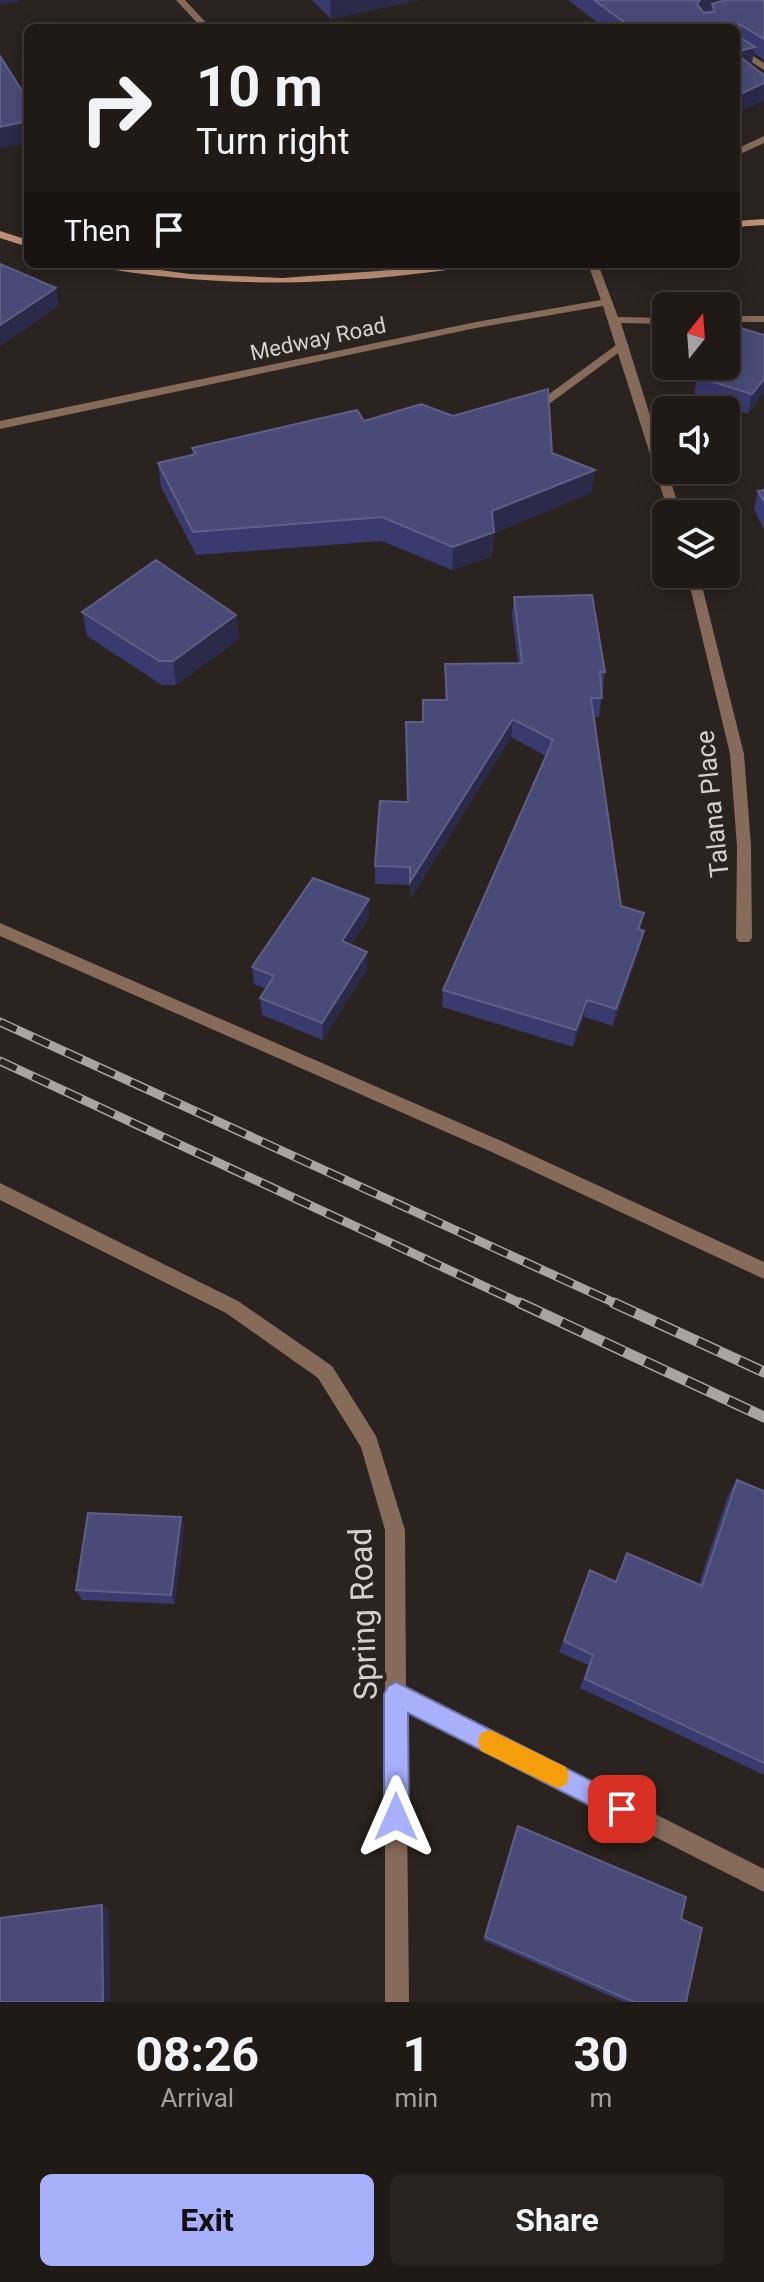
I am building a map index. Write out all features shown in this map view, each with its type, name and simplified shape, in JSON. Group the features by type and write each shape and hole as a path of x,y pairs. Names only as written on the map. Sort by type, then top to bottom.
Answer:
{"main road":[{"path":"740,223 764,222"},
{"path":"0,234 24,243"},
{"path":"117,268 158,276 227,282 290,283 420,268"}],"street":[{"path":"180,0 203,24"},
{"path":"740,51 764,67"},
{"path":"740,151 764,139"},
{"path":"594,268 615,320 671,500"},
{"name":"Medway Road","path":"0,425 476,325 606,302"},
{"path":"740,319 764,319"},
{"path":"615,320 652,321"},
{"path":"545,402 623,345"},
{"name":"Talana Place","path":"696,588 737,754 744,846 744,938"},
{"path":"0,929 500,1148 764,1271"},
{"name":"Spring Road","path":"0,1191 232,1307 325,1372 369,1443 395,1530 397,2002"},
{"path":"396,1694 764,1881"}],"building":[{"path":"594,0 700,0 697,4 704,13 715,12 712,4 726,0 764,0 764,39 740,24 627,24"},
{"path":"740,37 755,47 740,51"},
{"path":"0,56 24,94 24,122 0,127"},
{"path":"740,57 764,75 764,83 740,94"},
{"path":"0,264 56,288 0,325"},
{"path":"740,328 764,335 764,379 752,394 707,380 740,380"},
{"path":"548,389 552,453 595,470 492,511 494,532 453,547 382,517 193,532 158,463 196,454 192,448 357,410 364,421 421,404 453,416"},
{"path":"156,560 236,615 173,661 159,661 82,612"},
{"path":"592,595 605,672 600,672 602,698 591,698 621,906 644,913 638,929 644,931 616,1009 587,1000 576,1030 443,990 553,740 513,719 410,882 410,867 375,866 380,801 408,802 406,722 423,722 423,700 447,700 445,664 522,663 514,597"},
{"path":"313,878 369,899 342,941 367,952 322,1023 260,998 274,976 252,967"},
{"path":"737,1480 764,1491 764,1763 585,1679 593,1655 564,1641 590,1570 616,1582 627,1553 702,1586"},
{"path":"88,1513 181,1517 171,1595 76,1590"},
{"path":"518,1826 686,1897 681,1919 702,1928 686,2002 634,2002 485,1937"},
{"path":"102,1905 103,2002 0,2002 0,1918"}],"railway":[{"path":"0,1022 619,1305"},
{"path":"0,1061 524,1305"},
{"path":"520,1303 764,1417"},
{"path":"614,1303 764,1372"}],"slow traffic":[{"path":"490,1742 557,1776"}],"route":[{"path":"396,1817 396,1694 622,1809"}]}
